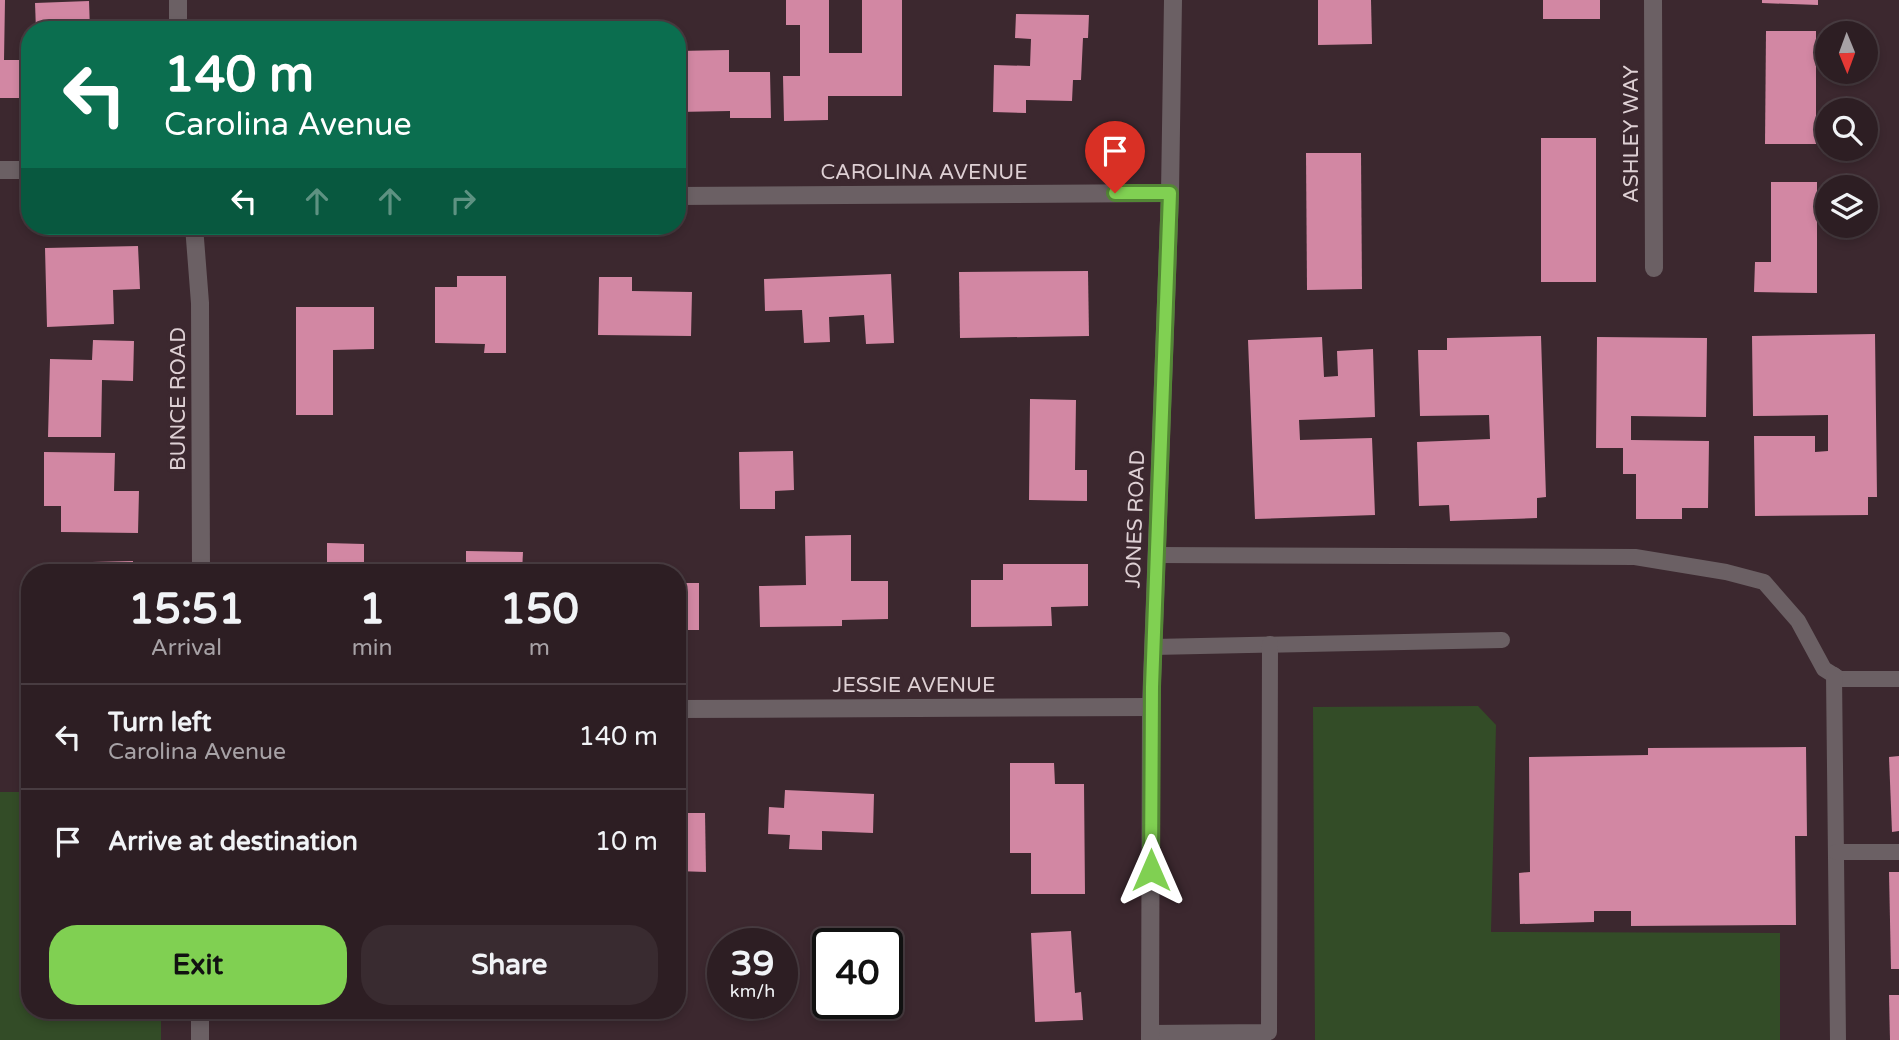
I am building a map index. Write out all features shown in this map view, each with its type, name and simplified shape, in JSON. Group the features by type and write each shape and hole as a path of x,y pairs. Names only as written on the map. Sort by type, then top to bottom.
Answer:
{"street":[{"path":"178,0 178,21"},
{"name":"JONES ROAD","path":"1150,1036 1151,707 1170,193 1173,0"},
{"name":"ASHLEY WAY","path":"1653,0 1654,268"},
{"path":"0,170 21,170"},
{"name":"CAROLINA AVENUE","path":"686,196 1170,193"},
{"name":"BUNCE ROAD","path":"195,235 200,303 201,564"},
{"name":"JESSIE AVENUE","path":"686,709 1151,707"},
{"path":"200,1019 200,1040"}],"lane":[{"path":"1157,555 1635,557 1726,572 1764,582 1798,621 1824,669 1840,679 1899,679"},
{"path":"1153,646 1502,640"},
{"path":"1150,1036 1269,1032 1270,645"},
{"path":"1834,675 1838,1040"},
{"path":"1836,852 1899,852"}],"green space":[{"path":"1478,706 1496,725 1491,932 1780,933 1780,1040 1315,1040 1313,707"},
{"path":"0,792 21,792 21,1019 161,1019 161,1040 0,1040"}],"building":[{"path":"0,0 5,0 4,60 21,60 21,98 0,98"},
{"path":"786,0 829,0 829,53 862,53 862,0 902,0 902,96 828,96 828,120 784,121 783,76 800,76 800,25 786,25"},
{"path":"1318,0 1371,0 1372,44 1318,45"},
{"path":"1543,0 1600,0 1600,19 1543,19"},
{"path":"1762,0 1818,0 1818,5 1762,3"},
{"path":"89,1 90,21 36,21 35,3"},
{"path":"1016,14 1089,15 1088,38 1083,38 1081,80 1073,80 1072,101 1026,100 1026,113 993,112 994,65 1030,66 1031,39 1015,38"},
{"path":"1766,31 1815,31 1815,144 1765,144"},
{"path":"729,50 729,72 770,72 771,118 730,118 730,111 686,112 686,51"},
{"path":"1541,138 1596,138 1596,282 1541,282"},
{"path":"1306,153 1361,153 1362,289 1307,290"},
{"path":"1771,182 1815,182 1817,293 1754,292 1755,262 1771,262"},
{"path":"138,246 140,289 113,290 114,324 47,327 45,248"},
{"path":"1088,271 1089,336 960,338 959,272"},
{"path":"891,274 894,343 866,344 864,315 829,317 830,342 804,343 802,310 765,311 764,279"},
{"path":"457,276 506,276 506,353 484,353 485,344 435,343 435,287 457,287"},
{"path":"599,277 632,277 632,291 692,292 691,336 598,335"},
{"path":"296,307 374,307 374,349 333,350 333,415 296,415"},
{"path":"1875,334 1877,497 1868,497 1868,515 1755,516 1754,436 1815,436 1815,452 1828,451 1828,415 1753,416 1752,336"},
{"path":"1541,336 1546,497 1537,498 1537,518 1450,521 1449,505 1419,506 1417,442 1490,439 1489,415 1420,416 1418,350 1447,350 1447,338"},
{"path":"1322,337 1324,377 1338,376 1337,351 1373,349 1375,417 1299,420 1300,440 1372,438 1375,515 1255,519 1248,340"},
{"path":"1597,337 1707,338 1706,417 1631,416 1631,440 1709,441 1708,508 1682,508 1682,519 1636,519 1636,474 1623,474 1623,448 1596,448"},
{"path":"93,340 134,341 133,381 102,380 101,437 48,437 50,359 92,360"},
{"path":"1030,399 1076,400 1075,470 1087,470 1087,501 1029,500"},
{"path":"793,451 794,490 775,491 775,509 740,509 739,452"},
{"path":"44,452 115,453 114,491 139,491 138,533 61,532 61,506 44,506"},
{"path":"851,535 851,581 888,581 888,619 842,620 842,626 760,627 759,586 806,585 805,536"},
{"path":"327,543 364,544 364,564 327,564"},
{"path":"466,551 523,552 522,564 466,564"},
{"path":"133,561 133,564 92,564"},
{"path":"1003,564 1088,564 1088,606 1051,607 1052,626 971,627 971,580 1003,580"},
{"path":"686,583 699,583 699,630 686,630"},
{"path":"1806,747 1807,836 1795,836 1796,925 1631,926 1631,911 1594,911 1594,922 1520,924 1519,873 1530,872 1529,757 1648,755 1648,748"},
{"path":"1899,756 1899,831 1892,832 1889,757"},
{"path":"1010,763 1054,763 1055,784 1084,784 1085,894 1031,894 1031,853 1010,853"},
{"path":"785,790 874,794 873,833 822,831 822,850 789,849 790,835 768,834 769,807 784,808"},
{"path":"686,813 705,813 706,872 686,871"},
{"path":"1889,872 1899,872 1899,969 1891,969"},
{"path":"1071,931 1075,993 1081,992 1083,1020 1035,1022 1031,933"},
{"path":"1889,995 1899,995 1899,1040 1890,1040"}],"route":[{"path":"1115,193 1170,193 1152,687 1151,870"}]}
